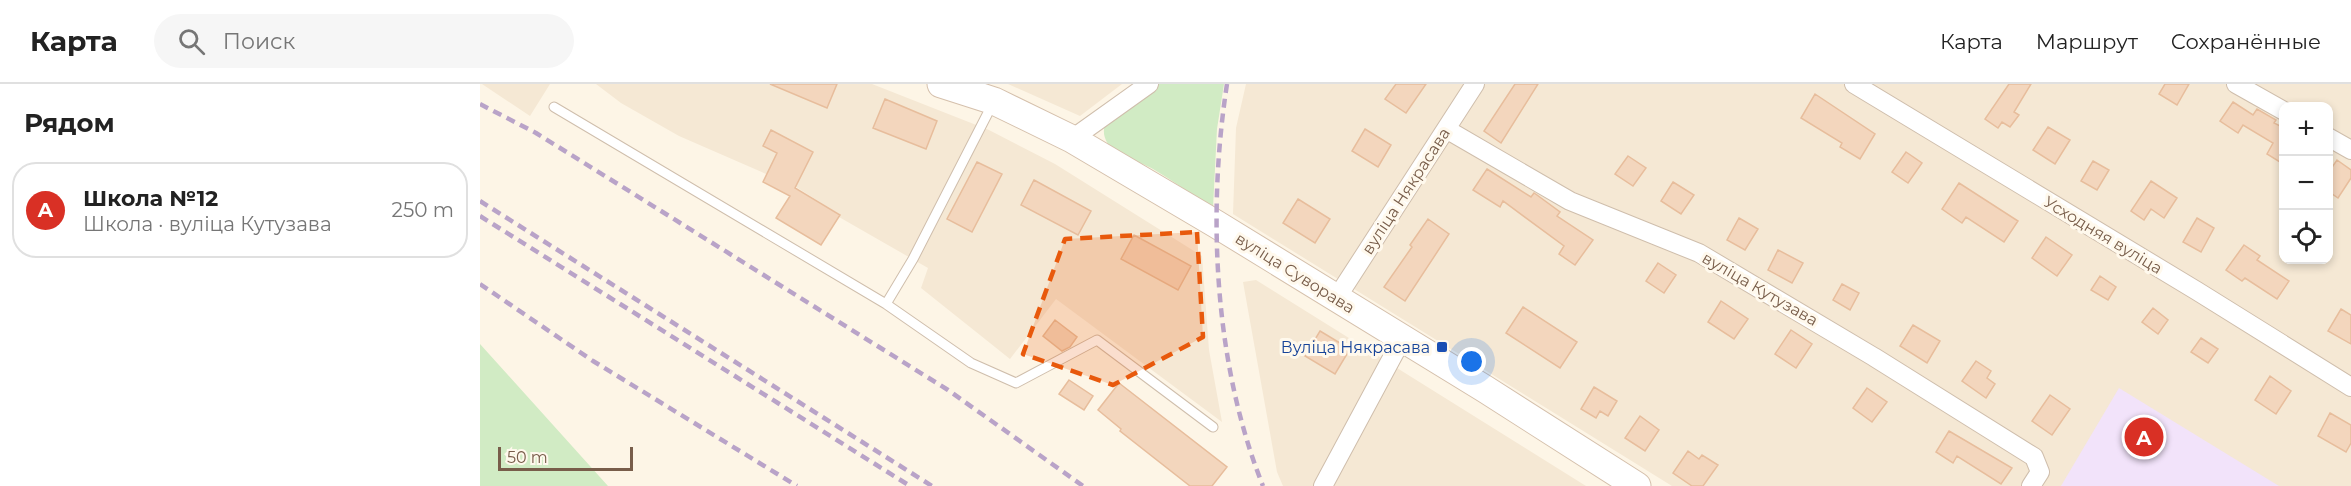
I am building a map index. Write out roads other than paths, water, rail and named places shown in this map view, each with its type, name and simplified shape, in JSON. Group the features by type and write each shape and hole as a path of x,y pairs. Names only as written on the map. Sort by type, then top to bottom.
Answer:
{"street":[{"name":"вуліца Суворава","path":"941,84 994,101 1072,139 1216,224 1485,389 1636,486"},
{"path":"1072,139 1149,84"},
{"name":"вуліца Някрасава","path":"1336,298 1475,84"},
{"name":"Усходняя вуліца","path":"1854,84 1953,146 2198,291 2351,387"},
{"path":"2235,84 2279,109"},
{"name":"вуліца Кутузава","path":"1446,129 1570,201 1699,253 1874,357 2034,457 2040,472 2031,486"},
{"path":"2333,140 2351,150"},
{"path":"1323,486 1402,339"}],"lane":[{"path":"886,304 913,259 994,101"},
{"path":"554,107 886,304 971,363 1016,382 1097,340 1213,427"}],"railway":[{"path":"1227,84 1217,184 1219,288 1234,390 1263,486"},
{"path":"480,104 536,133 948,390 1083,486"},
{"path":"480,201 932,486"},
{"path":"480,216 910,486"},
{"path":"480,284 593,361 797,486"}],"place":[{"name":"Вуліца Някрасава","path":"1442,347"},
{"name":"Школа №12","path":"2144,437"}]}
